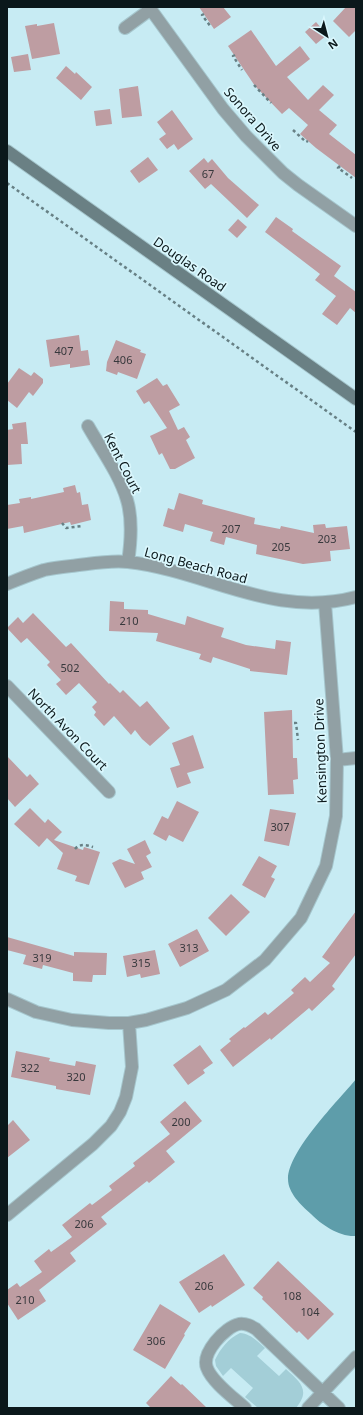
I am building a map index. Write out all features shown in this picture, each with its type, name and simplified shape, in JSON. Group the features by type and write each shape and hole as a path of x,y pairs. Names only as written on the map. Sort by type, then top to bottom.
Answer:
{"street":[{"name":"Sonora Drive","path":"125,28 150,8 246,136 298,185 356,226"},
{"name":"Douglas Road","path":"7,151 356,399"},
{"name":"Kent Court","path":"88,426 119,480 128,500 131,522 128,562"},
{"name":"Long Beach Road","path":"7,584 46,570 106,561 128,562 178,572 267,599 307,604 342,601 356,597"},
{"name":"Kensington Drive","path":"7,999 36,1012 72,1020 109,1023 146,1020 187,1008 226,990 265,960 301,918 326,866 336,816 337,760 325,603"},
{"name":"North Avon Court","path":"7,686 109,792"},
{"path":"337,760 356,758"},
{"path":"7,1215 93,1144 111,1126 120,1112 126,1097 132,1067 129,1022"},
{"path":"245,1408 210,1374 206,1366 206,1358 210,1349 217,1340 233,1326 240,1324 249,1325 256,1329 339,1408"},
{"path":"308,1408 356,1357"}],"path":[{"path":"204,14 202,15 211,27"},
{"path":"235,55 233,56 242,70"},
{"path":"254,85 270,103"},
{"path":"293,130 306,142 308,141"},
{"path":"340,166 338,168 352,178"},
{"path":"7,183 356,432"},
{"path":"62,524 69,529 82,526"},
{"path":"294,723 296,723 298,740"},
{"path":"75,849 84,844 93,847"}],"shaded area":[{"path":"356,1079 356,1236 350,1236 331,1230 303,1207 290,1189 288,1179 290,1168 305,1141"},
{"path":"240,1333 251,1336 265,1348 257,1356 279,1376 286,1369 299,1382 302,1387 303,1396 296,1408 258,1408 245,1397 253,1388 231,1368 223,1376 216,1366 215,1360 225,1344"}],"building":[{"path":"199,7 223,7 231,17 214,29"},
{"path":"346,7 356,7 356,30 349,37 333,21"},
{"path":"316,22 327,35 316,44 305,32"},
{"path":"54,23 60,54 32,59 25,26 37,24 37,26"},
{"path":"251,30 276,66 300,46 310,59 287,77 308,100 323,85 334,95 319,110 337,125 329,134 356,155 356,178 300,134 308,125 289,108 282,114 255,86 228,46"},
{"path":"28,54 31,70 14,72 11,57"},
{"path":"66,66 75,74 76,72 92,87 81,100 56,78"},
{"path":"138,86 142,116 122,118 119,89"},
{"path":"110,109 112,124 96,126 94,111"},
{"path":"172,110 193,139 178,150 174,144 167,149 159,139 166,134 157,122"},
{"path":"148,157 158,170 139,183 130,171"},
{"path":"204,158 208,163 212,159 228,178 259,205 247,218 211,184 205,189 189,171"},
{"path":"276,217 293,229 292,231 341,266 334,276 356,292 356,313 350,308 337,325 322,314 336,296 315,280 320,274 265,232"},
{"path":"238,219 247,227 237,238 228,230"},
{"path":"79,335 81,351 88,350 90,365 70,368 70,364 50,367 46,340"},
{"path":"116,340 141,350 140,352 146,354 137,379 118,372 117,375 106,371 107,362"},
{"path":"19,368 31,376 34,372 43,379 43,383 33,396 29,392 17,408 7,400 7,384"},
{"path":"157,378 163,386 167,384 180,405 169,411 178,430 184,427 190,437 186,440 195,458 175,469 170,469 162,453 159,455 150,436 167,428 149,401 144,404 136,391"},
{"path":"26,422 28,444 21,444 22,464 7,465 7,430 13,429 12,424"},
{"path":"75,485 77,493 80,492 82,505 88,504 91,520 71,525 70,522 24,533 23,526 7,529 7,505 20,503 19,499 31,497 31,499 64,492 63,488"},
{"path":"179,493 203,500 202,504 255,518 254,524 280,529 281,526 314,533 313,525 325,524 326,528 347,526 350,549 330,551 331,561 303,564 256,554 257,545 226,537 224,545 210,541 213,532 185,524 183,532 163,526 168,508 174,510"},
{"path":"110,601 124,602 124,609 148,610 148,614 185,625 187,616 224,628 221,637 246,645 275,649 276,640 291,642 287,675 250,671 250,669 213,657 211,663 199,659 201,654 156,641 158,633 109,631"},
{"path":"33,613 66,647 71,643 109,684 110,683 120,693 123,690 140,707 147,701 170,728 150,746 135,730 131,735 114,716 104,726 94,715 96,712 92,707 97,702 79,683 66,695 56,684 61,680 47,665 50,662 27,638 21,643 7,628 18,617 23,623"},
{"path":"292,710 293,758 297,758 298,779 293,780 294,794 268,795 264,712"},
{"path":"193,735 204,768 187,773 191,783 177,788 170,768 180,765 172,743"},
{"path":"7,756 27,777 30,774 39,784 15,807 7,798"},
{"path":"177,801 199,812 183,842 169,835 166,841 153,834 162,816 168,819"},
{"path":"30,808 45,823 48,819 62,832 54,840 83,850 84,847 100,852 89,885 75,881 77,876 57,869 63,853 47,838 39,847 14,824"},
{"path":"270,809 296,813 289,846 264,841"},
{"path":"145,840 151,853 146,856 152,867 141,872 144,879 125,888 112,863 120,859 135,864 127,849"},
{"path":"259,856 277,866 271,877 275,879 265,898 242,885"},
{"path":"231,894 250,912 226,936 208,918"},
{"path":"356,911 356,954 332,986 335,989 312,1011 309,1008 271,1040 270,1038 233,1067 220,1050 231,1041 229,1039 244,1027 245,1028 265,1012 268,1015 294,993 291,990 305,977 310,982 330,963 322,957"},
{"path":"197,929 209,951 180,967 168,944"},
{"path":"7,937 74,956 74,952 107,953 106,975 93,975 92,982 73,981 73,973 43,965 42,969 23,964 26,955 7,950"},
{"path":"155,950 160,974 141,978 140,974 127,977 123,956"},
{"path":"200,1045 213,1063 203,1070 205,1073 188,1085 173,1065"},
{"path":"16,1051 50,1058 49,1061 75,1066 76,1061 96,1065 90,1095 56,1089 56,1086 11,1077"},
{"path":"185,1101 202,1121 166,1151 175,1162 149,1183 147,1181 101,1217 107,1224 70,1253 76,1261 39,1290 46,1301 18,1320 7,1303 7,1290 17,1283 20,1287 42,1272 34,1261 49,1249 51,1252 72,1237 62,1225 90,1203 92,1205 112,1190 109,1186 135,1166 133,1163 170,1134 160,1122"},
{"path":"13,1120 30,1140 7,1158 7,1126"},
{"path":"224,1254 245,1285 212,1307 211,1305 199,1313 179,1282"},
{"path":"278,1261 334,1314 308,1340 299,1331 297,1333 262,1299 263,1297 253,1288"},
{"path":"160,1304 191,1323 165,1369 133,1350"},
{"path":"171,1376 181,1385 182,1384 207,1408 151,1408 146,1403"}]}
